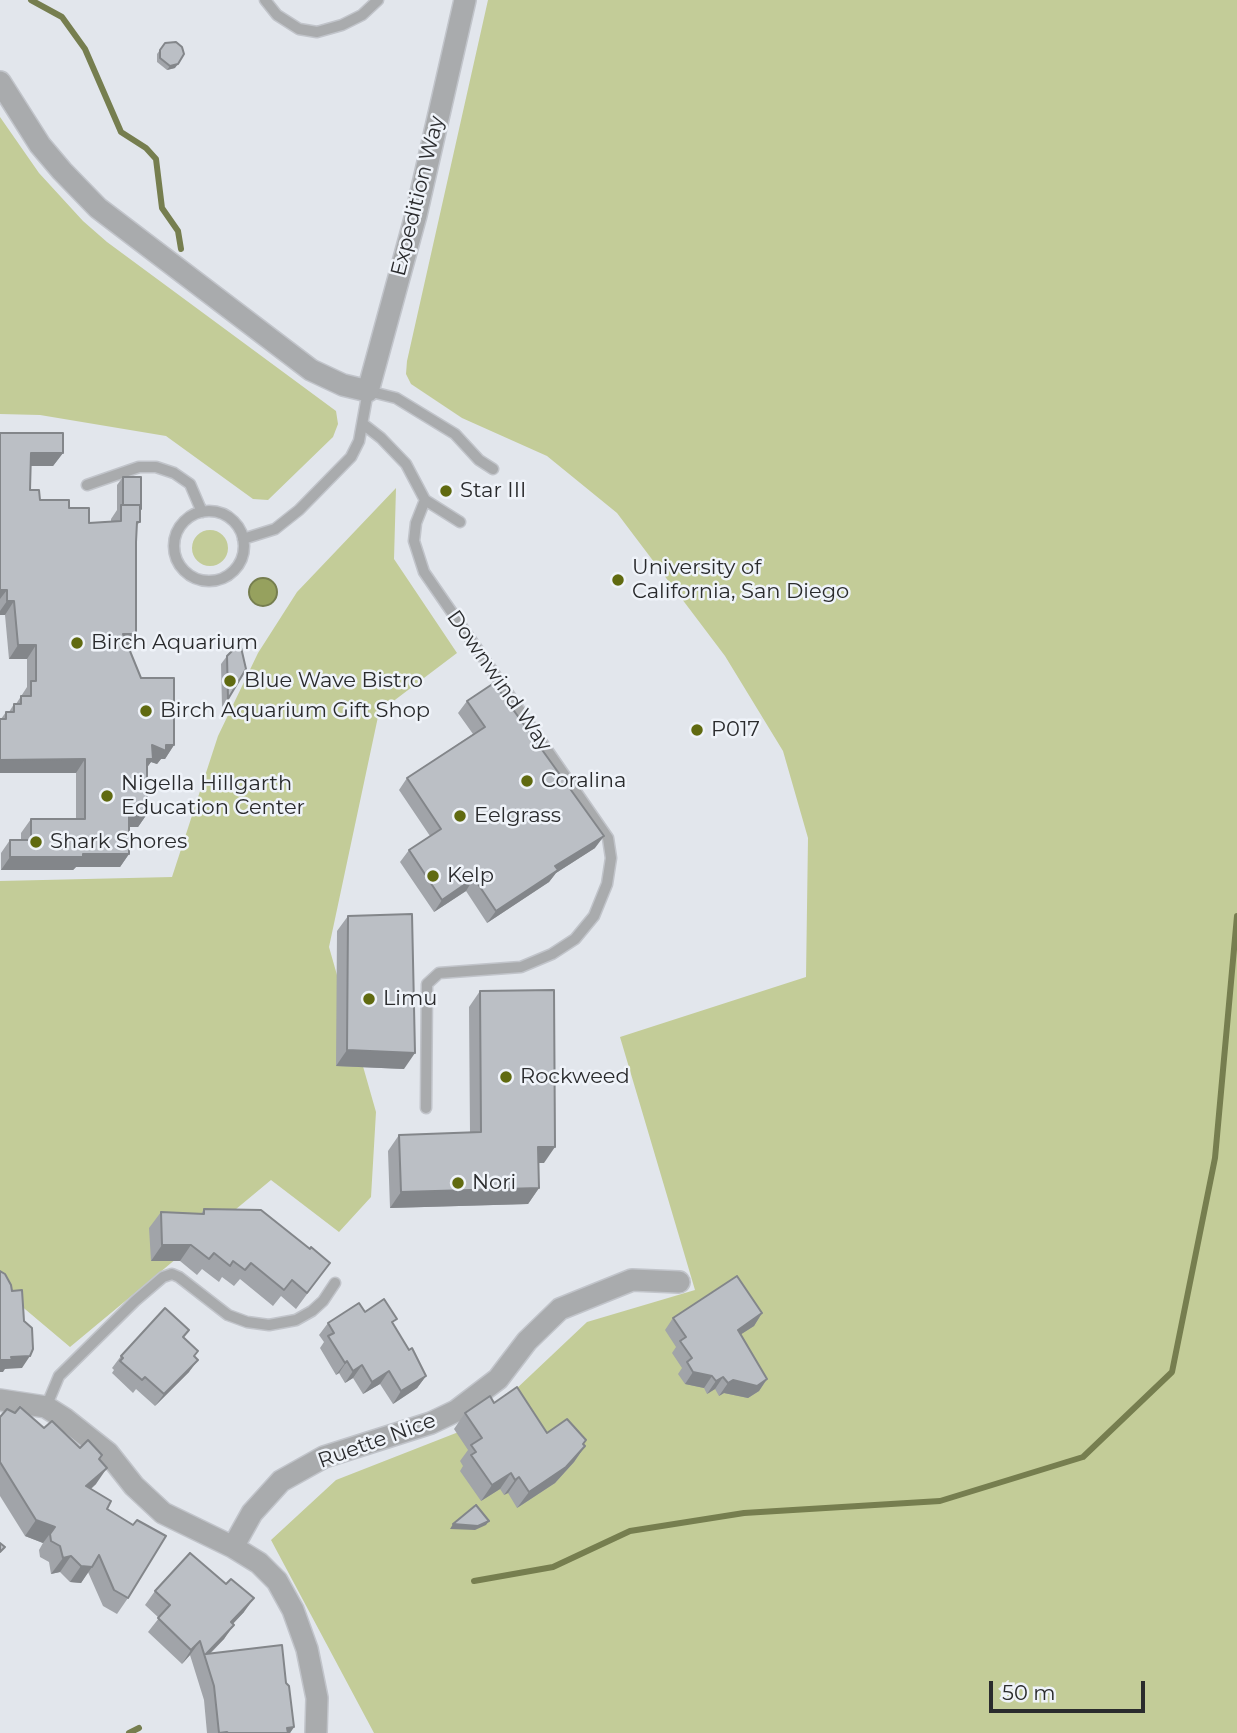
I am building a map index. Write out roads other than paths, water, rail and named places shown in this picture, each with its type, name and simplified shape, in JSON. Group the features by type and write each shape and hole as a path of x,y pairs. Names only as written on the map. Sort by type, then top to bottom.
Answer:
{"street":[{"name":"Expedition Way","path":"368,391 416,215 465,0"},
{"path":"0,82 40,145 98,208 311,370 343,385 368,391"},
{"name":"Ruette Nice","path":"233,1547 251,1514 281,1481 324,1457 431,1423 456,1411 498,1379 527,1341 561,1309 632,1280 679,1282"},
{"path":"0,1400 46,1407 65,1419 108,1453 134,1486 163,1514 233,1547 259,1563 277,1581 293,1609 307,1649 317,1698 316,1733"},
{"path":"0,1411 46,1407"}],"lane":[{"path":"265,0 277,15 299,29 317,32 342,25 362,15 378,0"},
{"path":"243,539 275,529 299,510 351,457 359,441 368,391 396,398 456,434 480,460 493,469"},
{"path":"363,424 406,464 425,500 460,522"},
{"path":"87,485 139,467 156,467 174,472 190,484 202,512"},
{"name":"Downwind Way","path":"425,500 416,523 414,541 424,572 608,838 611,858 607,884 594,916 575,939 552,954 521,967 439,973 426,984 426,1108"},
{"path":"202,512 223,514 232,520 243,539 244,551 240,562 223,578 212,581 190,576 181,568 176,558 176,534 182,524 202,512"},
{"path":"46,1407 59,1376 163,1277 172,1274 179,1277 228,1315 247,1322 268,1325 296,1320 312,1311 335,1283"}],"waterway":[{"path":"31,0 62,17 85,49 121,132 146,148 156,159 162,208 178,231 181,249"},
{"path":"474,1581 553,1567 630,1531 744,1513 940,1501 1083,1457 1172,1372 1215,1158 1237,916"},
{"path":"129,1733 139,1728"}],"place":[{"name":"Star III","path":"446,491"},
{"name":"University of California, San Diego","path":"618,580"},
{"name":"Birch Aquarium","path":"77,643"},
{"name":"Blue Wave Bistro","path":"230,681"},
{"name":"Birch Aquarium Gift Shop","path":"146,711"},
{"name":"P017","path":"697,730"},
{"name":"Coralina","path":"527,781"},
{"name":"Nigella Hillgarth Education Center","path":"107,796"},
{"name":"Eelgrass","path":"460,816"},
{"name":"Shark Shores","path":"36,842"},
{"name":"Kelp","path":"433,876"},
{"name":"Limu","path":"369,999"},
{"name":"Rockweed","path":"506,1077"},
{"name":"Nori","path":"458,1183"}]}
